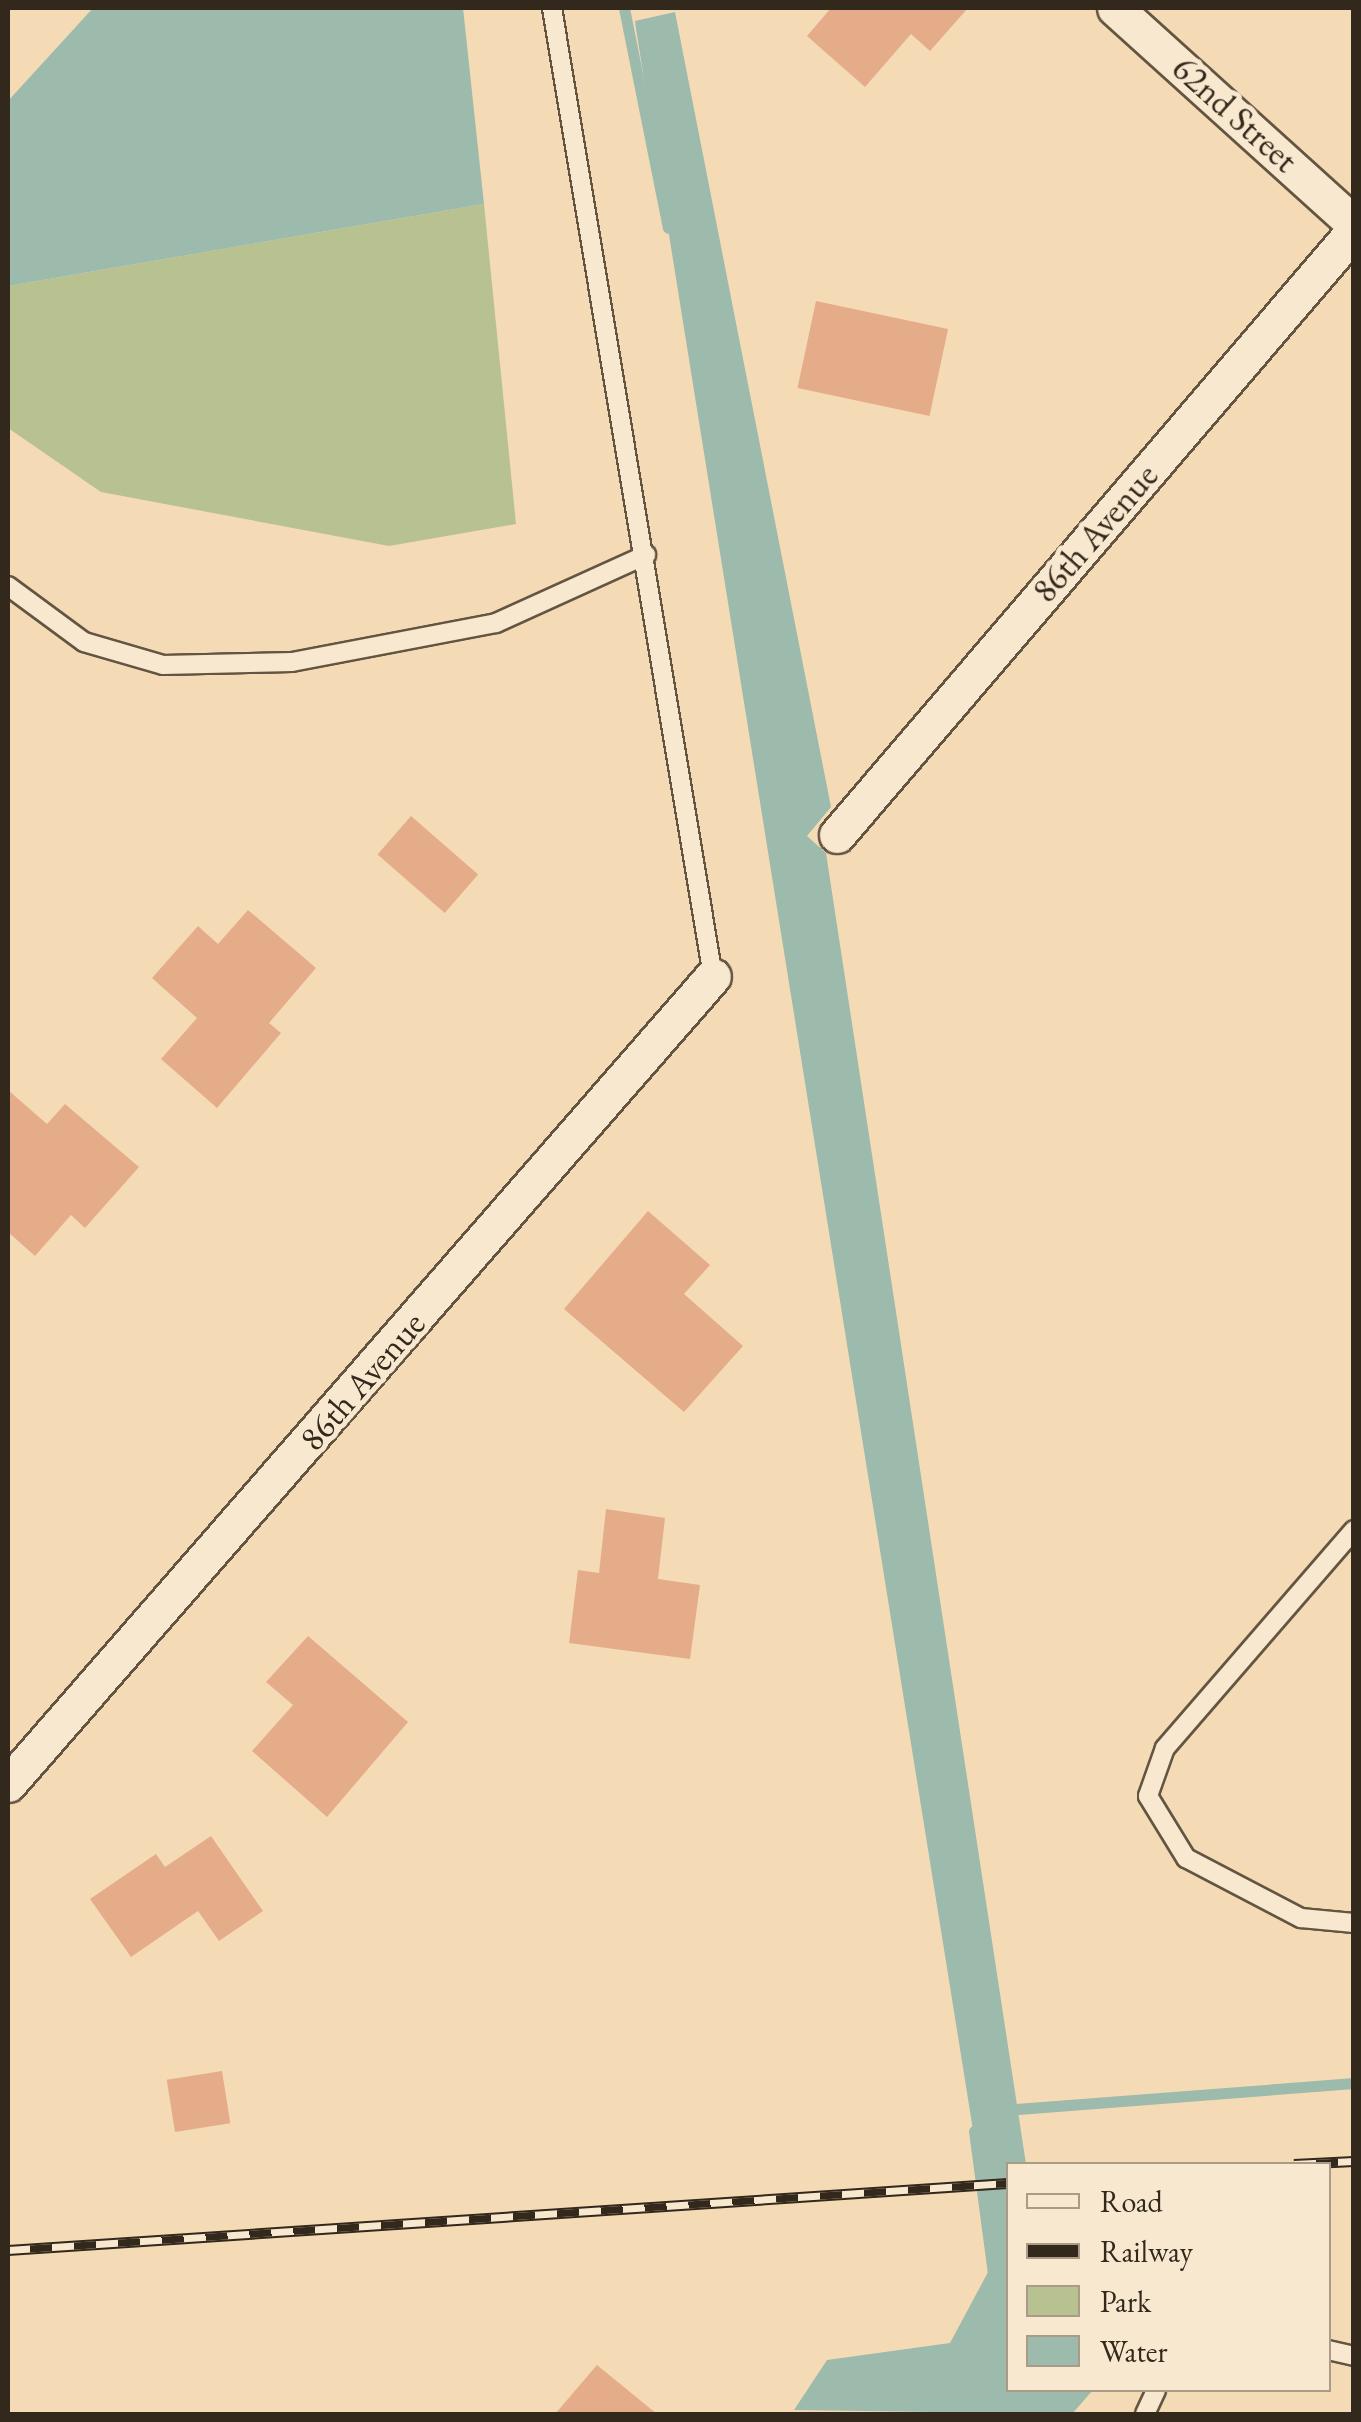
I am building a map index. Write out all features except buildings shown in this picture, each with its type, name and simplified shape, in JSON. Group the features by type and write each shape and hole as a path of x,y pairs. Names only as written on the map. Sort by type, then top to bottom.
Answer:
{"street":[{"name":"62nd Street","path":"1115,8 1354,228"},
{"name":"86th Avenue","path":"837,835 1354,228"},
{"name":"86th Avenue","path":"8,1784 713,976"}],"lane":[{"path":"552,8 713,976"},
{"path":"8,586 84,642 163,665 292,662 496,622 646,555"},
{"path":"1354,1530 1165,1748 1148,1796 1186,1858 1301,1918 1354,1923"}],"green space":[{"path":"484,204 516,524 389,546 101,492 8,428 8,286"}],"water":[{"path":"93,8 463,8 484,204 8,286 8,101"},
{"path":"675,12 831,807 807,836 826,853 1026,2162 1006,2162 1006,2392 1091,2392 1072,2414 794,2410 827,2360 950,2343 994,2261 635,21"}],"waterway":[{"path":"624,8 668,228"},
{"path":"1004,2110 1354,2083"},
{"path":"974,2131 994,2281"}],"railway":[{"path":"1331,2162 1354,2161"},
{"path":"8,2250 1006,2183"}]}
